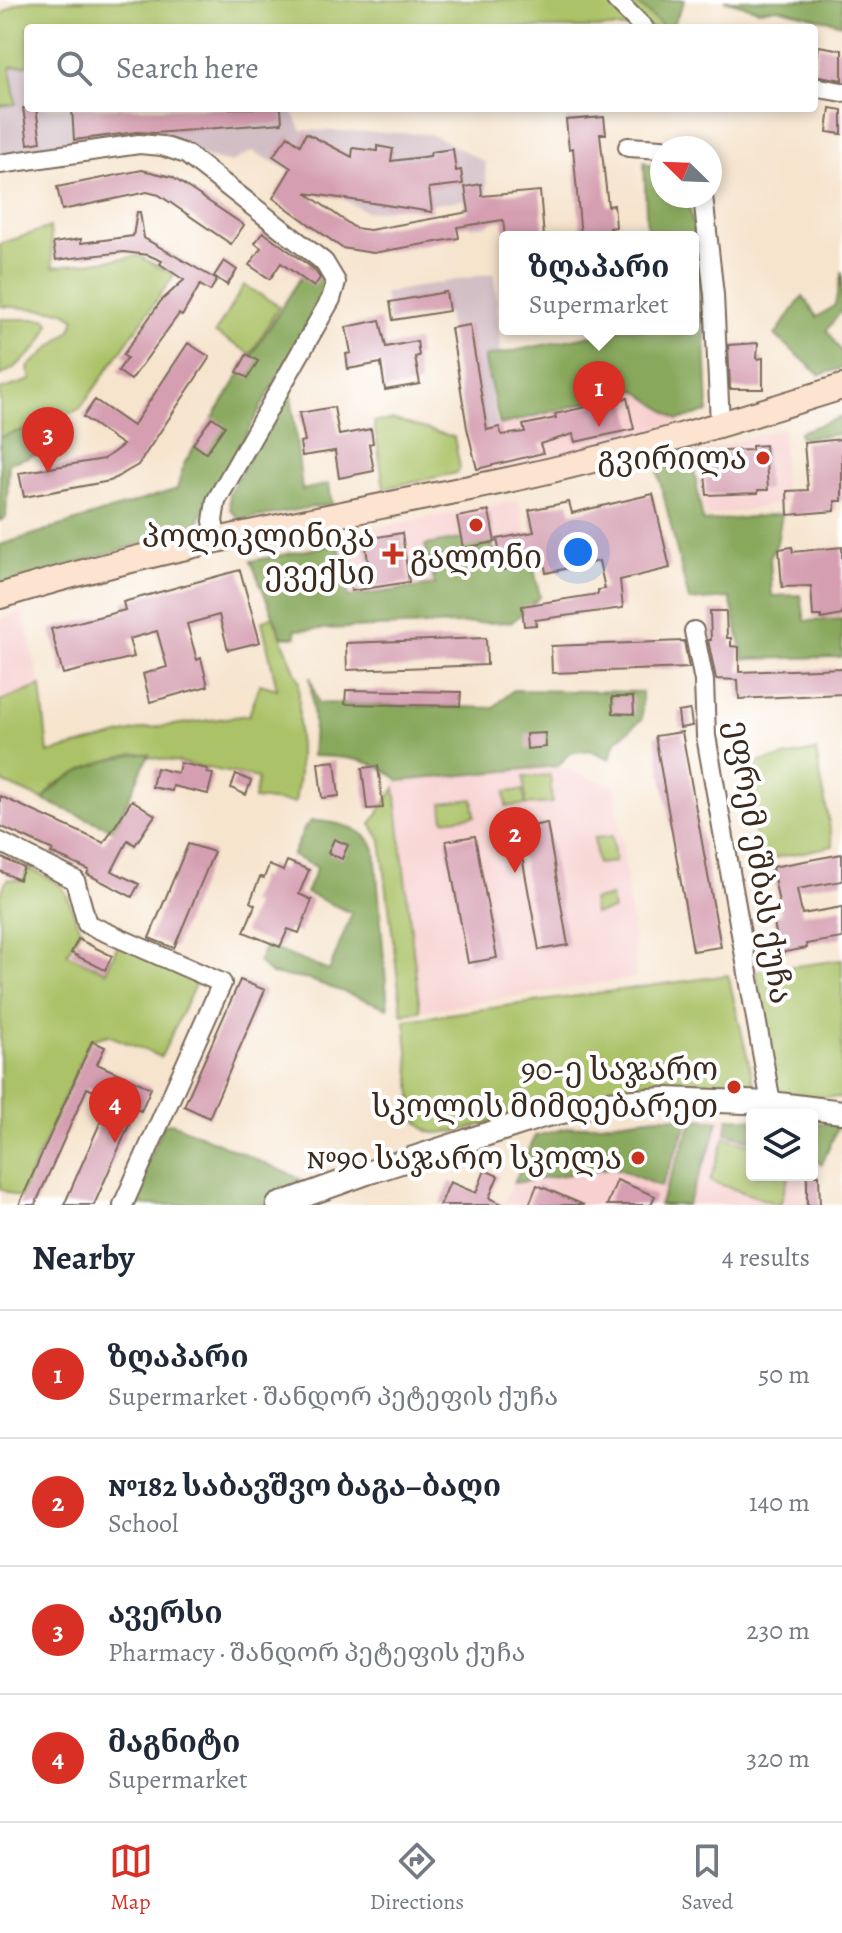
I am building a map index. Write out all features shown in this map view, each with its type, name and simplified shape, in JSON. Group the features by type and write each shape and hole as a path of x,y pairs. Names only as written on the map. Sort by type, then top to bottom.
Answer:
{"main road":[{"path":"0,596 63,576 217,540 506,480 720,424 842,387"}],"street":[{"path":"616,0 640,24"},
{"path":"818,88 842,92"},
{"path":"0,164 139,144 162,146 186,154 324,262 336,282 331,299 216,501 213,521 217,540"},
{"path":"628,147 650,148"},
{"path":"704,208 714,295 720,424"},
{"name":"ეფრემ ეშბას ქუჩა","path":"694,631 704,681 706,736 771,1103"},
{"path":"0,842 75,880 87,924 222,983 123,1205"},
{"path":"278,1205 543,1116 591,1106 665,1099 771,1103 842,1112"}],"shaded area":[{"path":"24,65 24,112 293,112 302,130 431,134 485,162 490,225 470,227 464,200 367,212 252,151 231,163 139,141 0,156 0,106 16,104 10,66"},
{"path":"494,273 501,354 484,357 497,426 466,434 447,312 389,322 384,293"},
{"path":"647,383 682,424 480,474 475,472 466,434 497,426 496,422 534,409"},
{"path":"783,428 784,503 706,517 694,454"},
{"path":"519,500 531,555 496,561 489,534 426,545 435,585 347,597 337,535"},
{"path":"22,612 41,686 0,701 0,619"},
{"path":"558,766 615,787 636,958 635,978 420,1011 394,782"},
{"name":"№90 საჯარო სკოლა","path":"657,1115 728,1118 726,1133 746,1139 746,1181 804,1181 804,1205 503,1205 533,1135 568,1126"}],"green space":[{"path":"31,0 633,0 660,24 24,24 24,65 10,67 16,104 0,106 0,15 17,4"},
{"path":"633,0 685,0 673,24 660,24"},
{"path":"724,0 842,0 842,24 777,8 759,10"},
{"path":"644,162 650,165 650,208 690,208 695,231 647,231"},
{"path":"50,227 53,267 139,256 174,275 80,409 0,437 0,390 31,380 28,367 71,330 75,319 63,311 0,306 0,244"},
{"path":"699,250 708,412 678,420 636,390 500,425 484,357 592,335 699,335"},
{"path":"309,264 325,278 324,293 194,529 0,585 0,545 177,489 184,464"},
{"path":"842,271 842,310 827,330 842,353 842,368 820,375 775,335 803,296 817,317 835,305"},
{"path":"244,285 279,306 251,354 215,333"},
{"path":"0,319 46,319 49,323 37,347 0,376"},
{"path":"290,386 302,490 329,484 332,504 240,520 230,509 229,493"},
{"path":"842,417 842,434 800,438 799,432"},
{"path":"394,420 454,437 460,468 456,473 384,488 374,422"},
{"path":"37,426 44,452 9,463 6,517 0,521 0,437"},
{"path":"693,464 703,522 782,514 777,543 770,558 772,596 801,595 805,621 842,619 842,657 744,659 730,598 689,601 658,472 664,467"},
{"path":"489,534 497,561 531,555 540,597 512,622 295,630 296,637 282,637 251,561 339,544 348,597 435,585 425,545"},
{"path":"273,616 299,681 299,775 295,803 254,799 258,778 136,754 90,767 54,785 43,800 0,781 0,701 41,686 48,753 143,729 249,715 260,684 277,689 262,621"},
{"path":"310,676 318,703 493,708 513,690 642,692 642,719 616,741 610,759 590,750 569,753 558,766 400,781 369,763 348,758 312,756 314,724"},
{"path":"816,751 833,846 759,861 743,765"},
{"path":"136,754 149,754 114,830 43,800 62,782 85,769"},
{"path":"550,775 552,803 526,805 524,777"},
{"path":"395,788 420,1011 402,1014 381,840 371,824"},
{"path":"524,790 525,805 506,806 505,792"},
{"path":"473,799 475,816 444,820 442,803"},
{"path":"311,821 329,822 357,830 371,841 375,849 388,1008 310,980 271,974 258,962 266,946 329,971 352,913 306,893 317,867 292,856 305,827"},
{"path":"612,836 615,862 597,864 594,838"},
{"path":"27,868 55,881 68,896 81,928 67,954 106,972 118,944 199,976 161,1057 108,1035 90,1040 20,1198 0,1189 0,895 7,879 22,881"},
{"path":"611,897 613,910 594,914 592,900"},
{"path":"842,960 842,1098 778,1093 756,971"},
{"path":"728,975 754,1084 752,1094 651,1090 575,1096 465,1130 437,1133 426,1130 414,1116 405,1020"},
{"path":"657,1117 690,1118 661,1187 614,1167 514,1183 535,1136 568,1128"},
{"path":"728,1118 746,1119 746,1139 726,1133"},
{"path":"694,1119 718,1121 712,1144 687,1205 659,1205"},
{"path":"172,1123 299,1178 302,1182 295,1191 260,1205 128,1205 164,1124"},
{"path":"818,1123 836,1125 837,1129 822,1164 818,1162"},
{"path":"725,1137 746,1143 746,1181 787,1181 780,1205 710,1181"}],"building":[{"path":"819,46 842,50 842,80 818,76"},
{"path":"23,108 24,112 37,112 41,142 28,144"},
{"path":"830,108 842,110 842,134 827,132"},
{"path":"72,112 281,112 282,123 137,132 74,140"},
{"path":"604,117 606,134 600,134 608,206 614,205 616,227 610,228 610,231 580,231 573,148 569,149 566,120"},
{"path":"306,133 352,157 353,148 377,151 377,146 393,149 391,161 430,156 431,152 453,149 456,171 461,170 463,184 429,188 432,212 306,193 355,228 370,230 469,212 465,187 481,184 482,196 540,191 543,231 504,231 503,220 457,227 459,238 373,253 342,248 273,198 291,168 273,156 288,136 300,145"},
{"path":"142,170 172,177 244,225 231,244 159,195 147,192 62,210 57,187"},
{"path":"137,212 140,212 144,238 217,280 210,291 200,285 182,316 179,314 131,380 118,371 127,358 123,355 161,301 184,280 160,264 162,261 148,255 124,252 56,260 53,243 81,239 81,243 133,236"},
{"path":"263,232 315,270 320,278 314,287 281,263 270,279 249,265 261,248 255,243"},
{"path":"224,261 237,270 227,285 214,276"},
{"path":"446,292 449,311 393,320 390,302"},
{"path":"380,320 386,347 417,341 419,356 415,357 420,384 385,390 381,363 348,369 346,354 351,353 346,327"},
{"path":"470,325 487,430 499,427 502,435 525,432 523,425 556,418 555,414 627,398 634,429 575,442 573,434 540,444 543,453 477,469 451,328"},
{"path":"188,343 210,357 138,465 110,481 24,497 19,473 104,459 123,445 83,417 95,400 133,426"},
{"path":"758,343 757,359 763,358 763,389 730,389 728,345"},
{"path":"247,354 258,361 248,378 237,372"},
{"path":"334,407 339,435 371,429 373,443 369,444 374,471 339,478 335,451 302,456 300,442 305,441 299,413"},
{"path":"212,417 225,426 206,453 193,444"},
{"path":"842,439 842,501 835,501 835,511 788,515 787,491 808,490 804,443"},
{"path":"765,445 768,490 707,495 704,462 726,460 725,451 752,450 752,446"},
{"path":"653,494 670,568 620,580 623,608 535,620 536,625 524,626 522,606 598,594 598,590 605,589 599,561 546,573 544,561 503,570 497,539 534,532 529,510 569,502 572,513"},
{"path":"489,511 495,542 463,548 457,517"},
{"path":"402,533 409,582 351,591 348,573 369,570 365,539"},
{"path":"792,547 793,552 842,547 842,615 821,619 821,616 813,616 811,586 782,587 779,549"},
{"path":"240,570 260,642 228,650 219,615 187,624 208,686 150,702 143,674 167,667 157,631 129,639 134,657 63,674 51,629 125,610 123,602"},
{"path":"710,611 726,611 727,638 731,638 731,646 739,647 739,672 842,668 842,694 739,699 738,680 716,679 708,640 711,640"},
{"path":"486,638 487,665 347,670 346,643"},
{"path":"684,641 689,668 552,673 551,646"},
{"path":"346,690 461,692 460,706 345,704"},
{"path":"612,697 633,697 634,714 613,713"},
{"path":"690,710 692,726 680,728 678,712"},
{"path":"682,732 721,947 693,951 655,736"},
{"path":"545,733 546,747 527,749 526,734"},
{"path":"335,761 339,796 322,798 318,763"},
{"path":"180,763 208,769 207,773 213,774 208,794 173,786 172,791 152,787 156,768 178,773"},
{"path":"378,766 383,808 367,809 362,768"},
{"path":"236,774 251,781 246,795 231,788"},
{"path":"0,796 104,843 132,800 155,815 135,845 128,840 112,871 139,884 132,897 87,874 89,870 51,853 53,850 0,826"},
{"path":"547,823 568,945 539,950 517,829"},
{"path":"475,836 497,958 468,963 446,841"},
{"path":"334,839 348,845 342,859 328,853"},
{"path":"188,844 214,852 174,948 149,938"},
{"path":"842,854 842,881 797,889 802,914 842,907 842,938 806,944 807,948 779,953 773,915 781,914 772,867"},
{"path":"0,857 24,868 19,880 0,871"},
{"path":"287,861 309,870 299,894 312,900 299,933 288,929 280,947 244,932 255,905 250,902 260,877 264,878 269,865 283,871"},
{"path":"78,939 112,956 105,970 71,953"},
{"path":"240,980 265,990 209,1118 184,1106"},
{"path":"92,1041 105,1047 97,1064 151,1088 141,1111 136,1109 94,1205 64,1205 111,1098 87,1088 35,1205 19,1205"},
{"path":"485,1170 498,1176 489,1198 504,1205 440,1205 450,1182 476,1193"},
{"path":"819,1175 820,1205 807,1205 807,1181 818,1181"},
{"path":"617,1180 655,1196 651,1205 607,1205"},
{"path":"537,1185 584,1205 529,1205"}],"place":[{"name":"ზღაპარი","path":"599,427"},
{"name":"გვირილა","path":"763,458"},
{"name":"ავერსი","path":"48,473"},
{"name":"გალონი","path":"476,525"},
{"name":"პოლიკლინიკა ევექსი","path":"393,554"},
{"name":"№182 საბავშვო ბაგა–ბაღი","path":"515,873"},
{"name":"90-ე საჯარო სკოლის მიმდებარეთ","path":"734,1087"},
{"name":"მაგნიტი","path":"115,1143"},
{"name":"№90 საჯარო სკოლა","path":"638,1158"}]}
